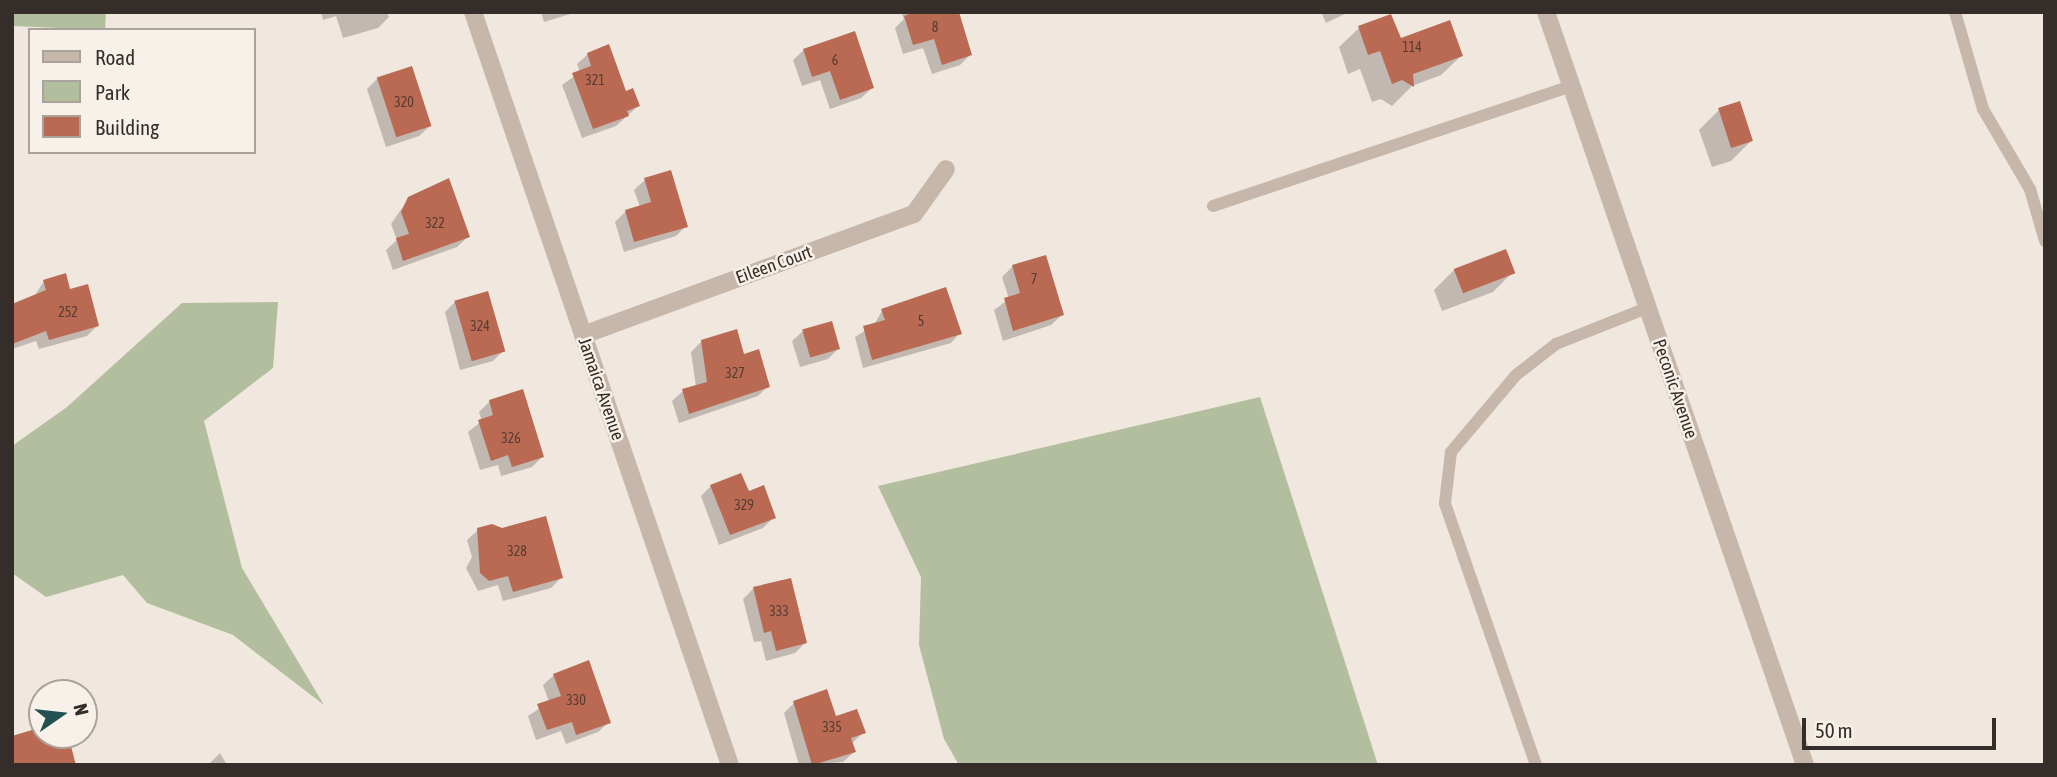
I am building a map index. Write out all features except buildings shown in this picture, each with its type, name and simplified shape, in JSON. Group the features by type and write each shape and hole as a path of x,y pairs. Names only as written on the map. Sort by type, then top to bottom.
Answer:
{"street":[{"name":"Jamaica Avenue","path":"473,12 730,765"},
{"name":"Peconic Avenue","path":"1546,12 1805,765"},
{"name":"Eileen Court","path":"583,335 914,214 946,169"}],"lane":[{"path":"1955,12 1983,109 2030,189 2045,241"},
{"path":"1213,206 1571,86"},
{"path":"1536,765 1445,503 1451,452 1461,436 1517,375 1556,344 1647,308"}],"green space":[{"path":"12,12 106,12 105,28 12,26"},
{"path":"278,302 273,368 204,421 242,568 324,705 233,635 147,603 123,575 46,597 12,573 12,446 67,407 182,303"},
{"path":"1260,397 1378,765 959,765 944,739 919,645 921,577 878,486"}]}
